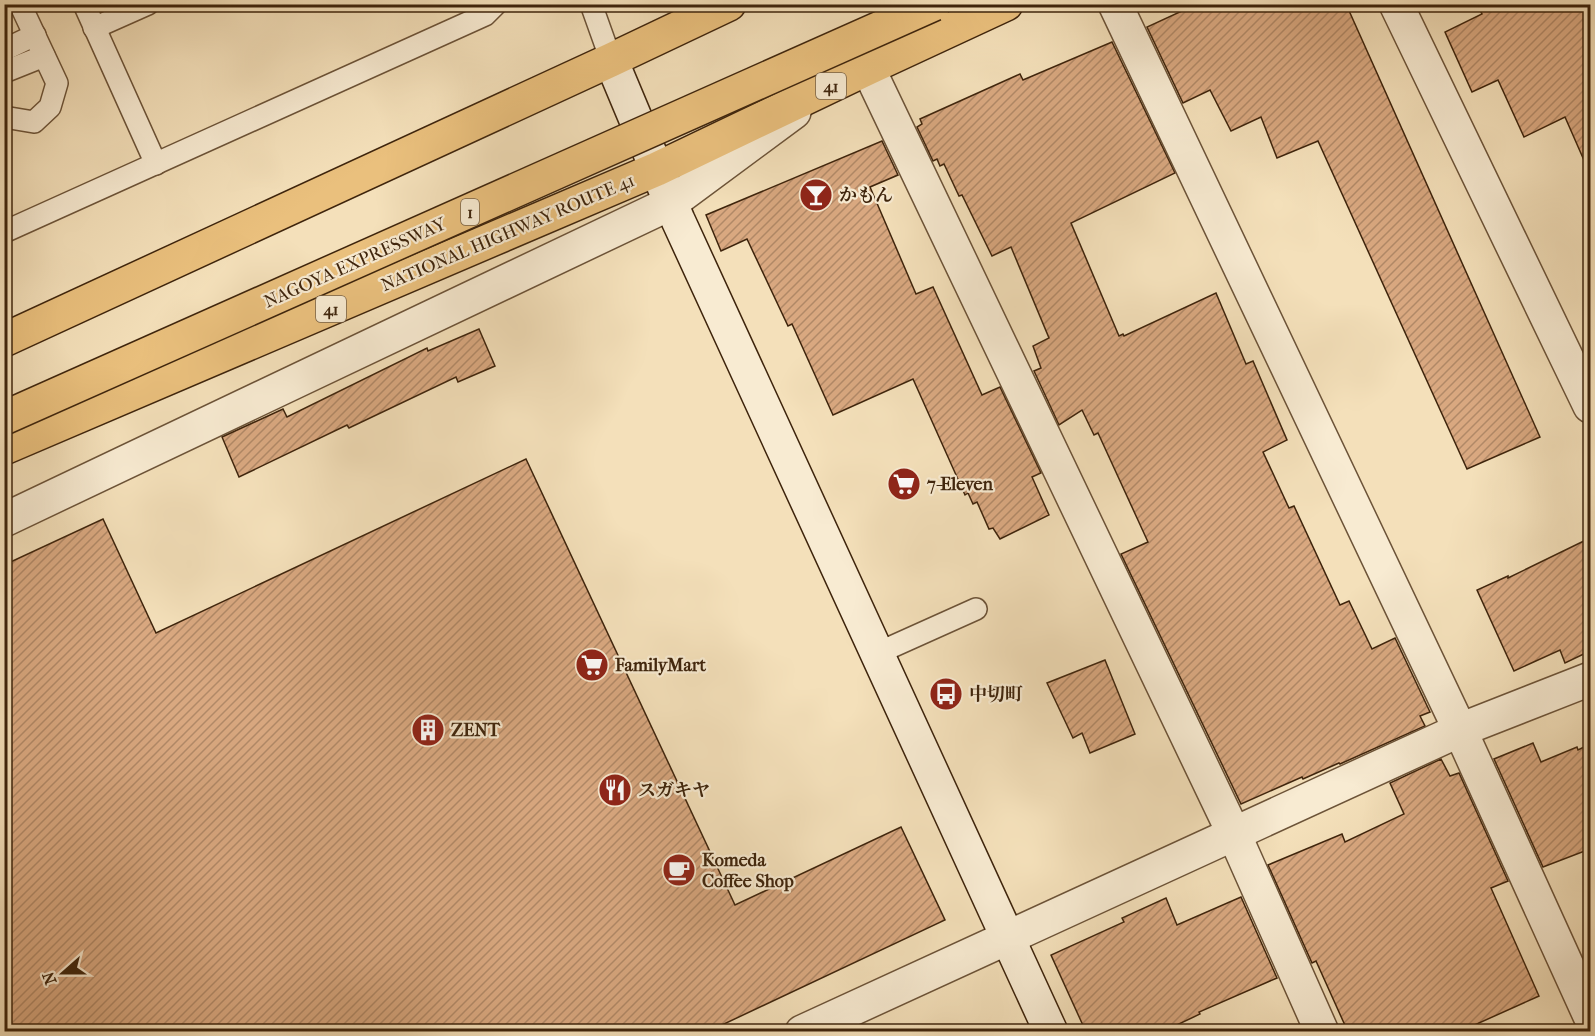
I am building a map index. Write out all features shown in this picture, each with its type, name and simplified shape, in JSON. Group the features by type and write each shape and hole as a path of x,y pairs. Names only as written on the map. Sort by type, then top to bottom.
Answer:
{"highway":[{"path":"4,340 729,4"},
{"name":"NAGOYA EXPRESSWAY","path":"4,395 171,324 885,4"},
{"name":"NAGOYA EXPRESSWAY","path":"4,418 934,4"},
{"name":"NATIONAL HIGHWAY ROUTE 41","path":"4,448 657,169 1006,4"}],"street":[{"path":"1115,4 1460,729 1590,1016"},
{"path":"1396,4 1590,406"},
{"path":"611,60 670,203 1052,1032"},
{"path":"868,68 1234,834 1322,1032"},
{"path":"4,520 670,203 830,87"},
{"path":"802,1032 1460,729 1590,679"}],"lane":[{"path":"4,117 34,122 50,107 57,84 20,4"},
{"path":"84,4 156,164"},
{"path":"94,28 148,4"},
{"path":"4,232 485,15 496,4"},
{"path":"591,4 611,60"},
{"path":"4,48 34,35"},
{"path":"4,72 44,56"},
{"path":"878,654 976,609"}],"building":[{"path":"1197,4 1346,4 1540,437 1467,469 1318,141 1277,158 1261,117 1231,131 1210,90 1183,103 1147,27"},
{"path":"1477,4 1590,4 1590,174 1565,117 1524,137 1498,80 1472,92 1445,32 1482,14"},
{"path":"1112,42 1175,173 1071,223 1119,336 1123,334 1124,336 1216,293 1246,364 1253,361 1287,440 1263,452 1289,508 1294,506 1340,605 1349,601 1372,649 1395,638 1430,712 1420,716 1425,726 1340,764 1303,779 1302,777 1241,804 1121,554 1148,542 1098,433 1094,435 1082,410 1059,425 1034,371 1041,368 1033,346 1049,338 1011,247 992,256 944,164 940,166 937,159 933,161 917,127 922,124 920,119 1020,74 1023,80"},
{"path":"882,141 898,175 870,187 916,294 933,287 982,395 1000,387 1041,473 1032,477 1049,515 1000,539 993,528 989,529 977,502 973,504 968,493 965,495 913,379 833,415 792,324 788,326 747,239 721,251 706,215"},
{"path":"479,329 495,366 458,382 456,377 349,428 347,425 239,477 222,437 283,409 287,417 427,348 428,351"},
{"name":"ZENT","path":"526,459 735,905 901,827 945,920 707,1032 4,1032 4,565 103,519 156,633"},
{"path":"1590,538 1590,651 1565,663 1560,650 1514,671 1477,590 1508,576 1508,578"},
{"path":"1105,660 1135,734 1090,753 1082,733 1073,738 1047,683"},
{"path":"1533,743 1541,762 1590,744 1590,849 1543,867 1494,759"},
{"path":"1441,759 1450,776 1459,773 1508,881 1491,888 1539,996 1459,1032 1348,1032 1316,961 1312,963 1268,865 1342,834 1345,842 1404,814 1390,783"},
{"path":"1241,897 1277,978 1199,1012 1200,1014 1162,1032 1086,1032 1051,955 1124,922 1122,918 1166,898 1177,925"}],"place":[{"name":"かもん","path":"816,195"},
{"name":"7-Eleven","path":"904,484"},
{"name":"FamilyMart","path":"592,665"},
{"name":"中切町","path":"946,694"},
{"name":"ZENT","path":"428,730"},
{"name":"スガキヤ","path":"615,790"},
{"name":"Komeda Coffee Shop","path":"679,870"}]}
